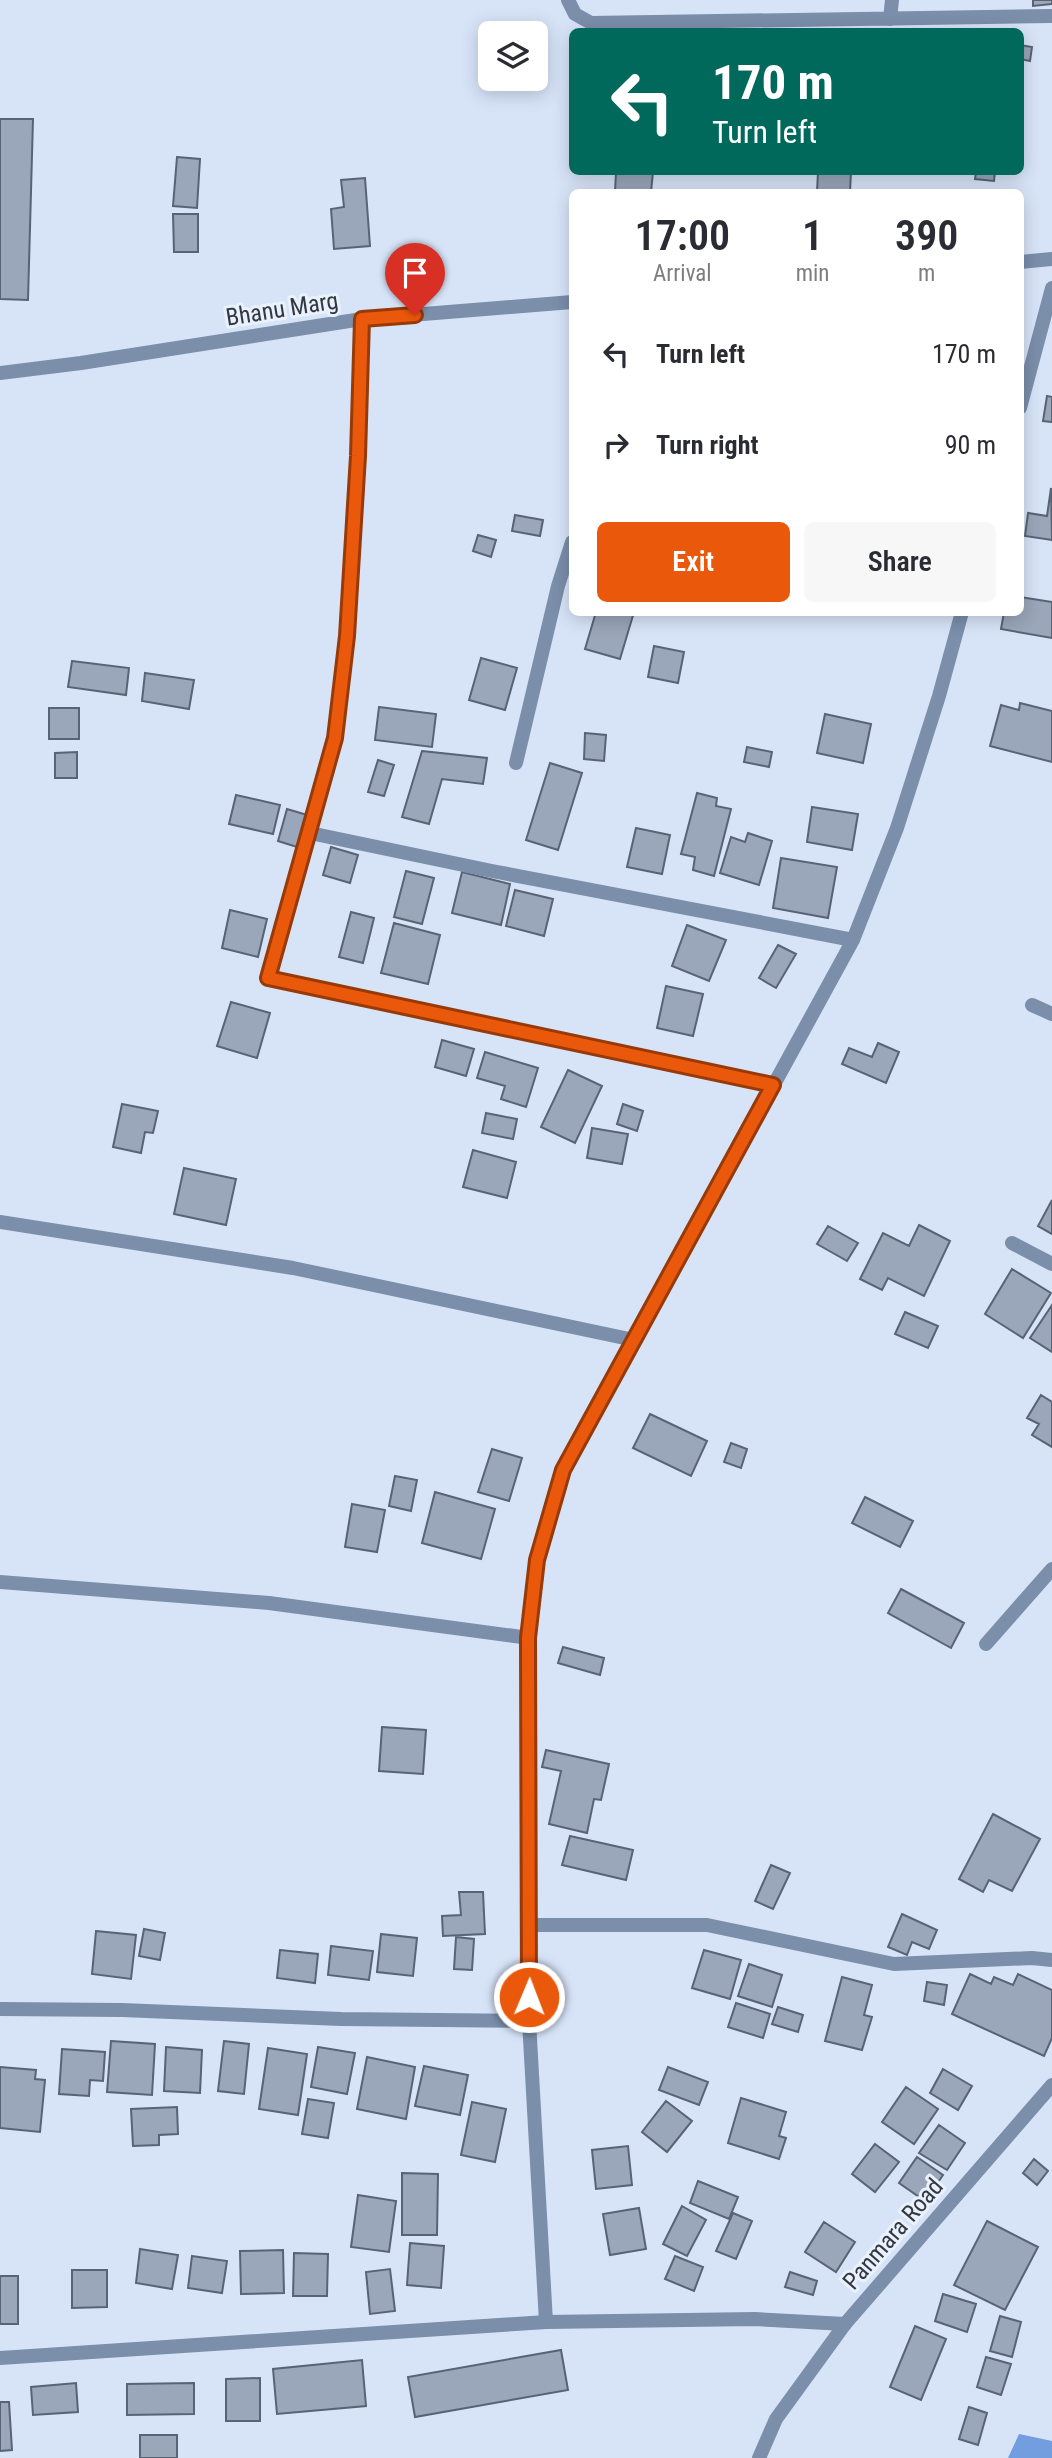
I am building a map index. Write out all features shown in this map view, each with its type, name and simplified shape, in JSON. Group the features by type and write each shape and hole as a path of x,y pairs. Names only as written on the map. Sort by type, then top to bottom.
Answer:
{"street":[{"path":"568,0 575,14 591,23 1052,16"},
{"path":"890,19 892,0"},
{"path":"1024,262 1052,259"},
{"path":"1024,393 1052,288"},
{"name":"Bhanu Marg","path":"0,373 82,363 362,319 569,302"},
{"path":"362,319 358,456 347,636 335,738 268,978 773,1085"},
{"path":"516,763 558,586 569,551"},
{"path":"546,2322 529,2021 528,1638 537,1560 563,1470 853,940 897,828 939,696 961,616"},
{"path":"310,833 853,940"},
{"path":"1032,1005 1052,1013"},
{"path":"0,1222 293,1268 634,1340"},
{"path":"1012,1243 1052,1264"},
{"path":"986,1644 1052,1569"},
{"path":"0,1582 269,1603 528,1638"},
{"path":"530,1925 707,1925 894,1964 1032,1958 1052,1960"},
{"path":"0,2009 122,2010 341,2019 529,2021"},
{"name":"Panmara Road","path":"759,2458 776,2419 845,2324 1052,2085"},
{"path":"0,2358 546,2322 755,2319 845,2324"}],"water":[{"path":"1019,2434 1052,2441 1052,2458 1008,2458"}],"building":[{"path":"1033,0 1052,0 1052,4 1033,6"},
{"path":"1024,46 1032,47 1030,61 1024,60"},
{"path":"0,119 33,119 28,300 0,299"},
{"path":"177,157 200,159 197,208 173,206"},
{"path":"616,175 653,175 651,189 615,189"},
{"path":"818,175 851,175 850,189 817,189"},
{"path":"976,175 995,175 994,181 975,179"},
{"path":"365,178 370,246 334,249 331,209 344,207 341,180"},
{"path":"173,214 198,214 198,252 174,252"},
{"path":"1047,396 1052,397 1052,422 1043,421"},
{"path":"1051,488 1052,540 1025,536 1028,513 1047,516"},
{"path":"515,515 543,520 540,536 512,531"},
{"path":"478,535 496,540 491,557 473,551"},
{"path":"1024,598 1052,602 1052,638 1001,629 1003,616 1024,616"},
{"path":"595,616 633,616 620,659 585,649"},
{"path":"654,646 684,652 678,683 648,677"},
{"path":"481,658 517,668 505,710 469,700"},
{"path":"72,661 129,668 126,695 68,687"},
{"path":"145,673 194,680 189,709 142,701"},
{"path":"1020,703 1052,711 1052,762 990,746 1001,705 1019,710"},
{"path":"379,707 436,714 432,747 375,740"},
{"path":"49,708 79,708 79,739 49,739"},
{"path":"825,714 871,724 863,763 817,753"},
{"path":"585,733 606,735 604,761 584,759"},
{"path":"747,747 772,752 769,767 744,762"},
{"path":"422,751 487,758 483,784 442,779 429,824 402,817"},
{"path":"77,752 77,778 55,778 55,753"},
{"path":"378,760 394,765 384,796 368,792"},
{"path":"550,763 582,773 558,850 526,840"},
{"path":"697,793 717,798 716,806 731,809 714,876 693,870 695,857 681,854"},
{"path":"236,795 280,805 273,834 229,824"},
{"path":"812,807 858,814 852,850 807,842"},
{"path":"287,809 307,815 297,847 278,841"},
{"path":"636,828 670,835 662,874 627,867"},
{"path":"748,833 772,841 759,885 720,873 731,837 745,842"},
{"path":"331,847 358,855 350,883 323,875"},
{"path":"781,858 837,867 828,918 773,908"},
{"path":"406,871 434,878 422,924 394,917"},
{"path":"462,872 510,884 501,925 452,913"},
{"path":"515,890 553,899 544,936 506,926"},
{"path":"230,910 267,919 258,957 222,948"},
{"path":"351,912 374,918 363,963 339,957"},
{"path":"394,923 440,935 428,984 381,973"},
{"path":"687,925 726,940 709,981 672,966"},
{"path":"778,945 796,954 776,988 759,978"},
{"path":"666,986 703,994 693,1036 657,1028"},
{"path":"231,1002 270,1013 257,1058 217,1046"},
{"path":"442,1040 474,1049 466,1076 435,1067"},
{"path":"878,1043 899,1052 886,1083 842,1064 849,1048 872,1057"},
{"path":"485,1052 538,1068 526,1107 501,1099 505,1086 477,1078"},
{"path":"568,1070 602,1086 575,1143 541,1127"},
{"path":"122,1104 158,1111 153,1133 145,1132 141,1153 113,1147"},
{"path":"623,1104 643,1111 637,1131 617,1124"},
{"path":"486,1113 517,1119 513,1139 482,1133"},
{"path":"592,1128 628,1134 622,1164 587,1158"},
{"path":"473,1150 516,1162 507,1198 463,1187"},
{"path":"184,1168 236,1179 226,1225 174,1214"},
{"path":"1052,1200 1052,1234 1038,1226"},
{"path":"919,1225 950,1241 924,1296 888,1278 882,1290 860,1279 883,1233 909,1246"},
{"path":"828,1226 858,1243 847,1261 817,1244"},
{"path":"1012,1269 1051,1293 1023,1338 985,1314"},
{"path":"1052,1305 1052,1352 1030,1338"},
{"path":"905,1312 938,1326 928,1348 895,1334"},
{"path":"1041,1395 1052,1402 1052,1447 1032,1435 1039,1424 1027,1418"},
{"path":"650,1414 707,1441 691,1476 633,1448"},
{"path":"731,1443 747,1449 741,1468 724,1462"},
{"path":"492,1449 522,1458 509,1501 478,1492"},
{"path":"395,1476 417,1480 411,1511 389,1506"},
{"path":"435,1492 495,1509 481,1559 422,1543"},
{"path":"865,1497 913,1521 900,1547 852,1523"},
{"path":"352,1504 385,1510 377,1552 345,1547"},
{"path":"901,1589 964,1623 951,1648 888,1613"},
{"path":"563,1647 604,1658 600,1675 558,1663"},
{"path":"382,1727 426,1730 423,1774 379,1771"},
{"path":"546,1750 609,1764 601,1800 594,1799 587,1833 549,1824 561,1771 542,1767"},
{"path":"993,1814 1040,1839 1012,1891 989,1880 983,1892 959,1879"},
{"path":"570,1836 633,1850 626,1880 562,1865"},
{"path":"771,1865 790,1873 773,1909 755,1901"},
{"path":"459,1892 483,1892 485,1934 443,1936 442,1916 461,1915"},
{"path":"902,1914 937,1930 929,1949 912,1942 907,1955 888,1947"},
{"path":"144,1929 165,1933 160,1960 139,1956"},
{"path":"96,1931 136,1935 131,1979 92,1974"},
{"path":"381,1934 417,1938 413,1976 377,1972"},
{"path":"456,1937 474,1939 472,1970 454,1969"},
{"path":"331,1946 373,1951 369,1980 328,1975"},
{"path":"280,1950 318,1954 315,1983 277,1978"},
{"path":"704,1950 741,1960 730,1999 692,1988"},
{"path":"749,1964 782,1975 772,2007 738,1996"},
{"path":"970,1974 991,1984 994,1977 1013,1985 1018,1974 1052,1990 1052,2038 1044,2056 952,2014"},
{"path":"842,1977 872,1985 864,2015 872,2017 862,2050 825,2041"},
{"path":"927,1982 947,1985 944,2005 924,2001"},
{"path":"736,2003 770,2014 763,2038 728,2027"},
{"path":"778,2007 803,2015 798,2032 772,2024"},
{"path":"111,2041 155,2044 152,2095 107,2092"},
{"path":"224,2041 249,2044 244,2094 218,2091"},
{"path":"166,2047 202,2050 200,2093 164,2091"},
{"path":"318,2047 355,2053 347,2094 311,2087"},
{"path":"268,2048 307,2054 298,2115 259,2109"},
{"path":"62,2049 105,2052 103,2081 90,2080 89,2096 59,2094"},
{"path":"367,2057 415,2067 406,2119 357,2109"},
{"path":"424,2066 468,2075 460,2115 415,2106"},
{"path":"0,2067 36,2070 35,2079 45,2080 40,2132 0,2128"},
{"path":"668,2067 708,2082 699,2105 659,2090"},
{"path":"943,2069 972,2086 958,2110 930,2093"},
{"path":"906,2087 938,2109 914,2144 882,2122"},
{"path":"741,2098 786,2112 779,2136 786,2138 779,2159 728,2143"},
{"path":"308,2099 334,2103 328,2138 302,2134"},
{"path":"666,2101 692,2121 667,2152 642,2132"},
{"path":"472,2102 506,2109 495,2162 461,2155"},
{"path":"177,2107 178,2134 159,2135 159,2145 133,2146 131,2109"},
{"path":"939,2125 965,2143 947,2170 919,2153"},
{"path":"875,2144 899,2162 875,2192 852,2174"},
{"path":"628,2146 632,2185 596,2189 592,2150"},
{"path":"917,2157 943,2175 925,2201 899,2183"},
{"path":"1034,2159 1048,2171 1037,2185 1023,2173"},
{"path":"402,2173 438,2174 437,2235 402,2235"},
{"path":"698,2181 738,2197 729,2219 690,2203"},
{"path":"358,2195 396,2201 389,2252 351,2247"},
{"path":"682,2206 706,2220 687,2256 663,2244"},
{"path":"639,2208 646,2249 610,2255 603,2214"},
{"path":"733,2213 752,2221 736,2259 716,2251"},
{"path":"987,2221 1038,2247 1005,2310 954,2285"},
{"path":"824,2222 855,2242 836,2272 805,2252"},
{"path":"410,2243 444,2246 441,2288 407,2285"},
{"path":"140,2249 178,2255 172,2289 136,2283"},
{"path":"283,2250 284,2293 241,2294 240,2251"},
{"path":"294,2253 328,2254 327,2296 293,2296"},
{"path":"192,2256 227,2261 222,2293 188,2288"},
{"path":"675,2256 703,2267 694,2291 665,2279"},
{"path":"390,2269 395,2311 370,2314 366,2272"},
{"path":"72,2270 107,2270 107,2307 72,2308"},
{"path":"790,2272 817,2281 813,2295 785,2287"},
{"path":"0,2276 18,2276 18,2324 0,2324"},
{"path":"943,2294 976,2304 967,2332 935,2321"},
{"path":"1000,2316 1021,2322 1012,2357 990,2351"},
{"path":"915,2326 946,2339 921,2400 890,2387"},
{"path":"561,2350 568,2390 415,2417 408,2377"},
{"path":"986,2357 1011,2364 1001,2395 977,2387"},
{"path":"362,2360 366,2406 277,2414 273,2369"},
{"path":"260,2378 260,2421 226,2421 226,2379"},
{"path":"76,2383 78,2412 33,2415 31,2387"},
{"path":"194,2383 194,2414 127,2415 127,2384"},
{"path":"0,2402 9,2402 12,2450 0,2451"},
{"path":"969,2407 987,2413 978,2445 959,2439"},
{"path":"140,2435 177,2435 177,2458 140,2458"}],"route":[{"path":"415,315 362,319 358,456 347,636 335,738 268,978 773,1085 563,1470 537,1560 528,1638 529,1997"}]}
